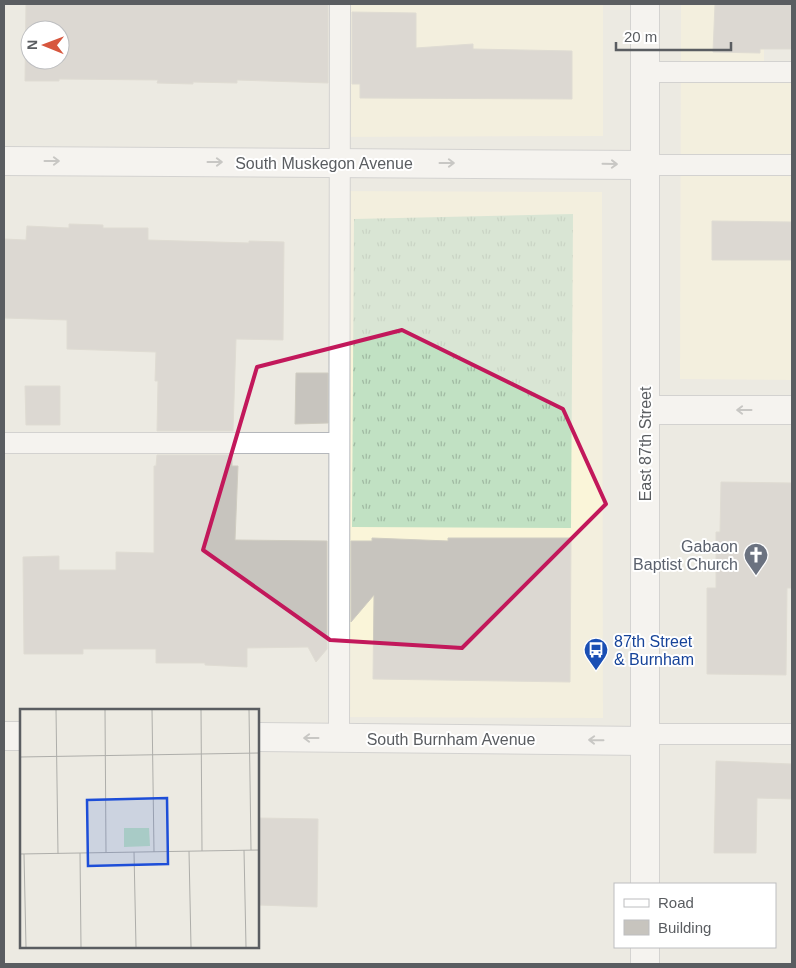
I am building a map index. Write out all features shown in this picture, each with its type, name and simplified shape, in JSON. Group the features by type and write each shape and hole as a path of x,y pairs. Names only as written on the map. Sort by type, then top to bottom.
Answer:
{"street":[{"name":"East 87th Street","path":"645,4 645,883"},
{"name":"South Muskegon Avenue","path":"4,161 644,165"},
{"path":"645,410 792,410"},
{"path":"4,736 20,736"},
{"name":"South Burnham Avenue","path":"259,738 645,738"},
{"path":"645,948 645,964"}],"lane":[{"path":"339,738 340,4"},
{"path":"645,72 792,72"},
{"path":"644,165 792,165"},
{"path":"4,443 340,444"},
{"path":"645,738 792,734"}],"highlighted area":[{"path":"402,330 563,409 606,504 462,648 330,640 203,550 257,367"}],"shaded area":[{"path":"681,4 764,4 764,72 792,72 792,380 680,379"},
{"path":"340,5 603,5 603,136 340,137"},
{"path":"340,191 602,192 603,718 339,717"}],"green space":[{"path":"573,214 571,528 352,527 354,219"}],"building":[{"path":"26,4 328,4 328,83 237,80 237,83 193,82 193,84 157,83 158,80 59,79 59,81 25,81 25,70 70,70 70,20 26,20"},
{"path":"715,4 792,4 792,49 760,49 760,53 713,52"},
{"path":"352,12 416,13 416,48 473,44 473,49 572,51 572,99 360,98 360,84 352,84"},
{"path":"712,221 792,222 792,260 712,260"},
{"path":"69,224 103,225 103,228 148,228 148,240 249,243 249,241 284,242 283,340 236,339 233,431 157,431 158,381 155,381 156,352 67,349 67,320 4,318 4,239 26,240 27,226 69,228"},
{"path":"296,373 328,373 328,423 295,424"},
{"path":"25,386 60,386 60,425 26,425"},
{"path":"157,455 232,455 232,466 238,466 235,540 327,541 327,649 316,662 308,647 247,648 247,667 205,665 205,663 156,663 156,649 83,649 83,654 24,654 23,557 59,556 59,570 116,570 116,552 154,553 154,466 156,466"},
{"name":"Gabaon Baptist Church","path":"721,482 792,483 791,588 787,588 786,675 707,674 707,588 716,588 716,532 720,532"},
{"path":"372,538 448,541 448,538 571,538 570,682 373,679 374,595 351,622 351,541 372,541"},
{"path":"716,761 792,764 792,799 757,798 756,853 714,853"},
{"path":"259,818 318,819 317,907 259,905"}],"place":[{"name":"Gabaon Baptist Church","path":"756,576"},
{"name":"87th Street & Burnham","path":"596,671"}]}
